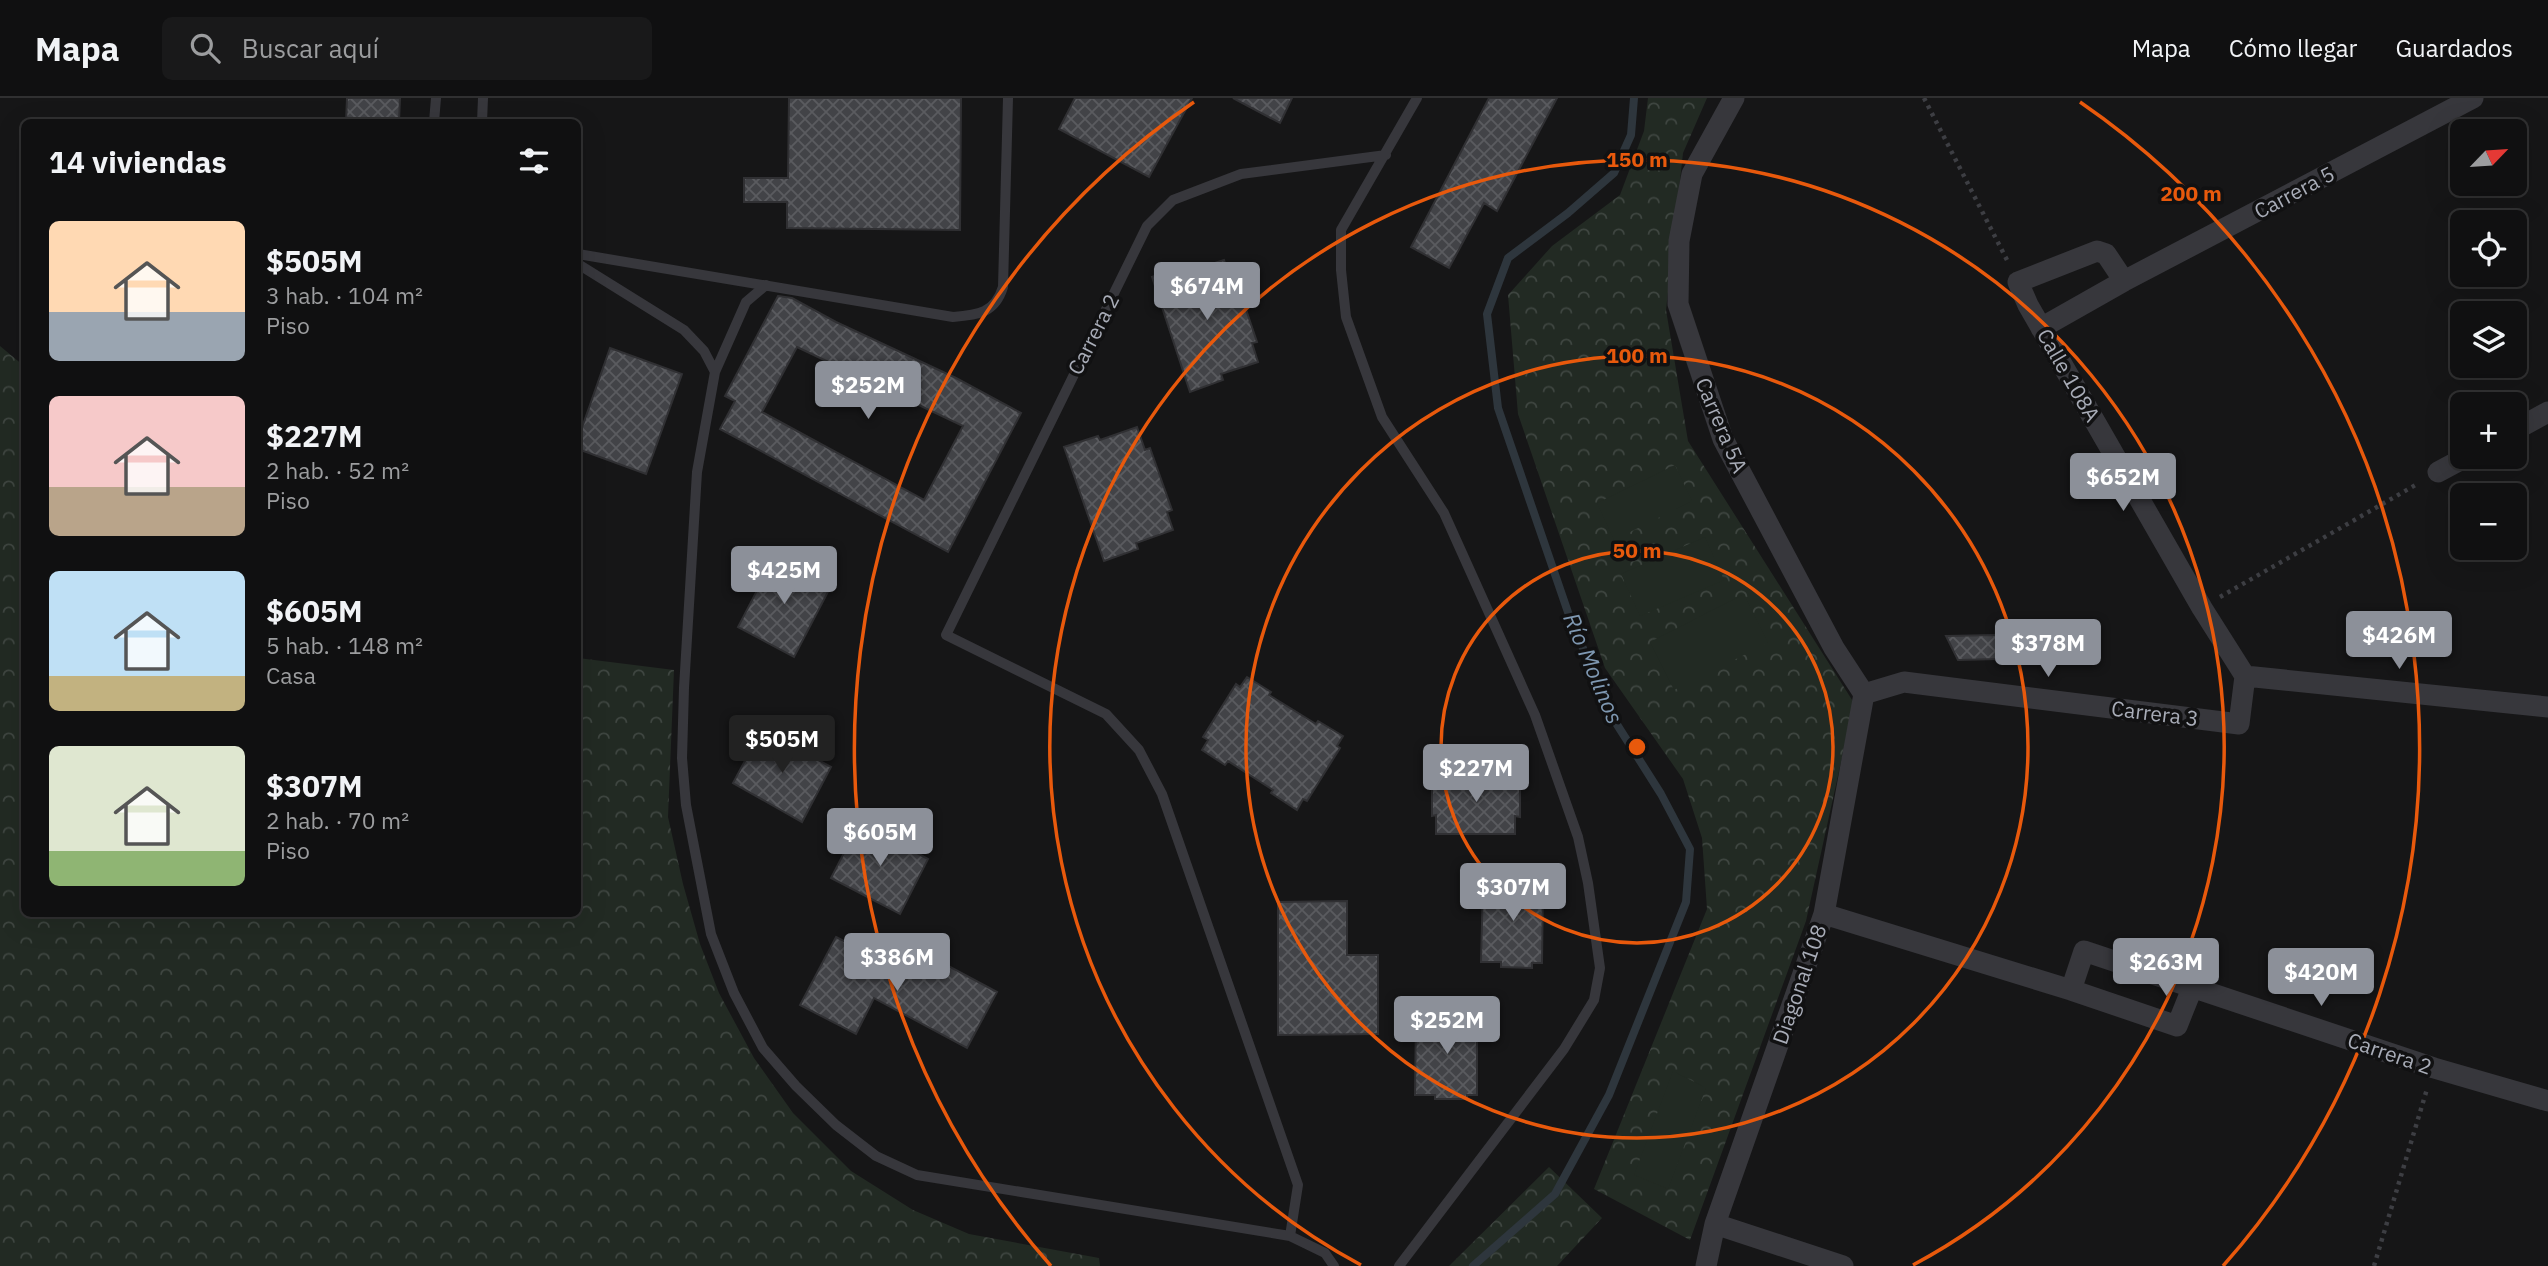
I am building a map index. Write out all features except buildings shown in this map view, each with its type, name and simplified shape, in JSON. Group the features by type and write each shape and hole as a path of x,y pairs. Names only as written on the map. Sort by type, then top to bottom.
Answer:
{"street":[{"name":"Carrera 5A","path":"1734,98 1692,174 1679,241 1678,304 1723,439 1834,648 1864,694"},
{"name":"Carrera 5","path":"2041,328 2124,281 2473,98"},
{"path":"2018,282 2097,251 2106,254 2124,281"},
{"name":"Calle 108A","path":"2018,282 2041,328 2202,608 2245,676"},
{"path":"2527,423 2548,412"},
{"path":"2438,472 2450,466"},
{"name":"Carrera 3","path":"1864,694 1904,681 2239,724 2245,676"},
{"path":"2245,676 2548,707"},
{"name":"Diagonal 108","path":"1706,1266 1715,1223 1824,914 1864,694"},
{"path":"1824,914 2071,990 2177,1026 2193,986"},
{"name":"Carrera 2","path":"2071,990 2084,951 2434,1068 2548,1101"},
{"path":"1715,1223 1843,1266"}],"lane":[{"path":"434,119 436,98"},
{"path":"482,119 484,98"},
{"path":"581,254 953,317 976,315 990,308 999,298 1003,287 1008,98"},
{"path":"1399,1266 1564,1049 1594,1000 1600,968 1588,883 1578,837 1535,715 1444,513 1382,417 1346,317 1341,270 1341,230 1417,98"},
{"name":"Carrera 2","path":"1290,1236 1298,1185 1162,794 1139,750 1107,714 946,635 1147,226 1173,200 1241,174 1386,155"},
{"path":"581,266 684,330 704,351 715,372"},
{"path":"766,285 746,302 715,372 697,472 682,758 686,806 711,934 734,993 763,1048 835,1125 876,1156 917,1175 1290,1236 1325,1254 1334,1266"}],"path":[{"path":"1924,98 2018,282"},
{"path":"2202,608 2438,472"},
{"path":"2374,1266 2434,1068"}],"green space":[{"path":"1648,98 1707,98 1683,153 1666,310 1688,441 1854,703 1806,921 1690,1240 1594,1189 1707,909 1702,838 1683,779 1605,668 1518,414 1508,295 1552,246 1620,195 1644,131"},
{"path":"0,346 21,364 21,917 581,917 581,658 674,670 668,817 683,884 700,944 719,993 754,1058 793,1113 851,1171 913,1210 969,1234 1099,1258 1100,1266 0,1266"},
{"path":"1675,465 1692,501 1614,540 1597,503"},
{"path":"1705,537 1724,580 1640,616 1621,574"},
{"path":"1744,594 1768,643 1674,690 1650,642"},
{"path":"1673,1071 1706,1088 1668,1189 1634,1175"},
{"path":"1549,1167 1602,1218 1557,1266 1449,1266"}],"waterway":[{"name":"Río Molinos","path":"1473,1266 1555,1194 1609,1095 1686,902 1690,849 1661,794 1616,723 1571,621 1498,408 1487,314 1508,258 1568,213 1614,173 1631,135 1634,98"}]}
